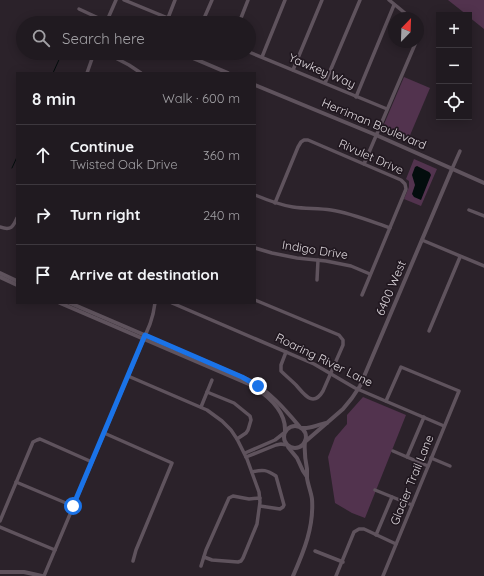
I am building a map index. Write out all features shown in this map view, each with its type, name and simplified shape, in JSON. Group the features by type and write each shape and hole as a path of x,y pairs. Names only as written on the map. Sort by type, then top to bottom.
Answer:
{"street":[{"path":"110,16 116,0"},
{"path":"124,0 163,16"},
{"path":"169,16 175,0"},
{"path":"205,16 212,0"},
{"path":"241,16 248,0"},
{"path":"262,57 285,0"},
{"path":"293,70 322,0"},
{"path":"325,83 360,0"},
{"path":"389,0 403,12"},
{"path":"356,96 394,5"},
{"path":"79,9 94,16"},
{"path":"364,164 413,48"},
{"name":"Yawkey Way","path":"256,55 387,109"},
{"path":"87,72 92,60"},
{"path":"119,60 140,72"},
{"path":"196,60 225,72"},
{"name":"Herriman Boulevard","path":"256,85 376,135 484,183"},
{"name":"Rivulet Drive","path":"275,203 300,142 304,140 308,140 401,180 405,184 406,189 362,295"},
{"name":"6400 West","path":"306,441 343,409 364,379 460,151"},
{"path":"256,195 275,203 292,207 348,213 390,228"},
{"path":"469,210 484,216"},
{"path":"0,227 6,229 10,228 16,220"},
{"path":"422,240 484,266"},
{"name":"Indigo Drive","path":"256,248 297,258 326,260 351,266 370,274"},
{"path":"429,331 460,257"},
{"path":"316,280 318,260"},
{"path":"0,273 16,280"},
{"path":"0,277 16,285"},
{"path":"256,300 341,337 343,340 321,394 314,399 306,397 281,370 281,365 286,352"},
{"path":"62,304 253,382 264,389 304,430 306,434 304,455 312,497 311,525 307,542 293,576"},
{"path":"72,304 245,382 255,388 268,398 284,420 284,440 297,458 302,471 307,477"},
{"path":"0,572 24,572 43,576 141,345 153,314 155,304"},
{"name":"Roaring River Lane","path":"174,304 318,366 358,389 444,426"},
{"name":"Glacier Trail Lane","path":"383,576 459,391 401,366 386,401"},
{"path":"128,376 211,412 231,430 246,455 260,498 256,526 242,560 238,562 212,560 204,557"},
{"path":"201,407 212,380"},
{"path":"207,392 234,403 250,416 251,420 247,432 237,439"},
{"path":"408,457 424,417"},
{"name":"6400 West","path":"299,426 311,428 327,423"},
{"path":"246,455 275,440 290,426 299,426"},
{"path":"104,433 172,463 136,550 133,561"},
{"path":"0,521 33,442 42,440 92,462"},
{"path":"246,455 281,444 296,448 303,445 306,441"},
{"path":"393,451 428,466"},
{"path":"431,458 450,466"},
{"path":"252,472 264,470 276,476 284,505 280,509 260,506"},
{"path":"16,482 73,506"},
{"path":"375,490 412,505"},
{"path":"201,566 229,498 233,496 248,499 260,498"},
{"path":"376,535 392,497"},
{"path":"0,527 54,550"},
{"path":"336,576 354,532 359,529 364,529 396,544"},
{"path":"315,551 343,562"}],"shaded area":[{"path":"448,0 484,0 484,29 472,19 472,12 463,12"},
{"path":"404,77 430,88 408,140 382,129"},
{"path":"414,159 437,169 421,206 404,199 409,187 409,181 406,179"},
{"path":"417,166 429,172 431,175 421,200 414,197 412,194 415,185 412,175 415,167"},
{"path":"363,397 406,415 365,518 352,513 335,503 328,457 335,438 347,424 347,415"}],"waterway":[{"path":"53,72 59,60"},
{"path":"12,168 16,159"}],"route":[{"path":"73,506 145,335 242,377 258,386"}]}
